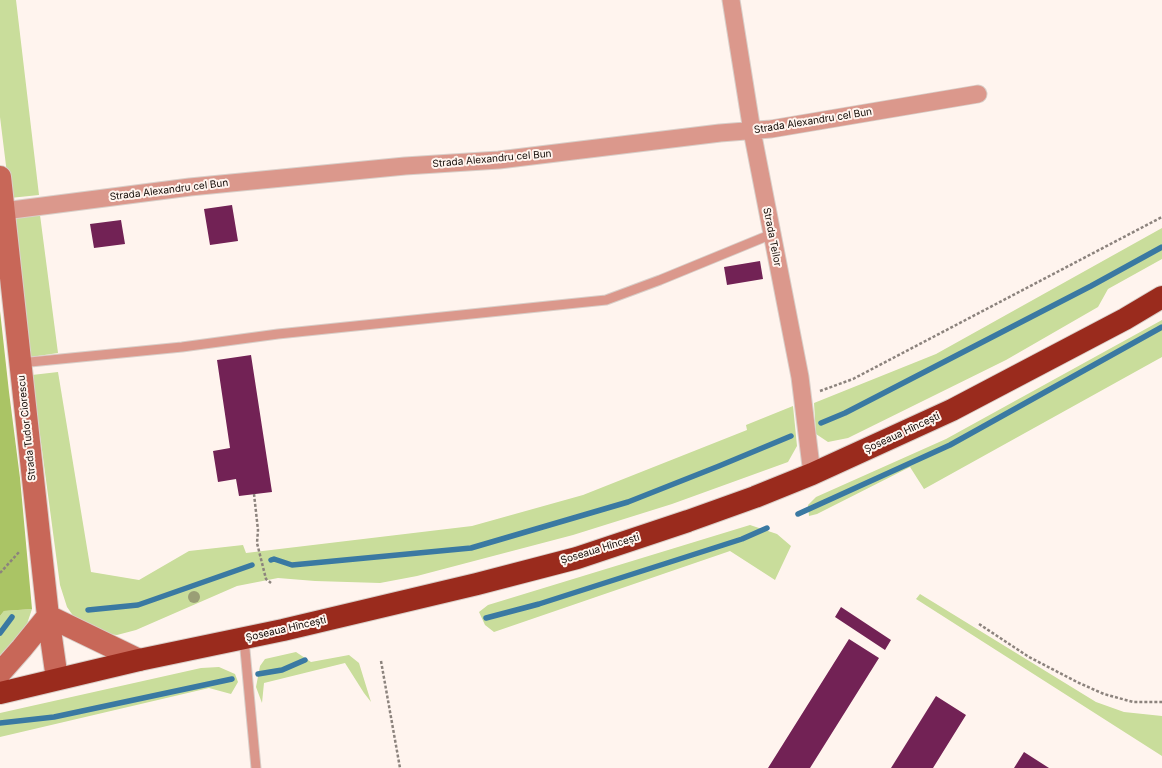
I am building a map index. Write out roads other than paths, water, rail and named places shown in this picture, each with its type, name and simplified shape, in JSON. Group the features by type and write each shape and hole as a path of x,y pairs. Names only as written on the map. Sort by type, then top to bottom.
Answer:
{"highway":[{"name":"Șoseaua Hîncești","path":"0,693 139,660 244,639 470,585 577,558 688,521 755,497 812,474 952,410 1125,319 1162,297"}],"street":[{"name":"Strada Teilor","path":"731,0 752,131 800,377 812,474"},
{"name":"Strada Alexandru cel Bun","path":"4,211 190,187 405,166 499,160 720,133 771,129 978,94"},
{"name":"Strada Tudor Ciorescu","path":"0,177 48,616 57,679"},
{"path":"0,673 48,616 139,660"}],"lane":[{"path":"20,363 182,348 278,334 606,300 660,280 772,234"},
{"path":"244,639 256,768"}],"waterway":[{"path":"821,423 845,413 1091,286 1162,247"},
{"path":"798,514 950,445 1162,327"},
{"path":"271,560 274,559 292,565 471,548 628,502 791,436"},
{"path":"486,618 539,604 742,539 767,528"},
{"path":"88,610 138,605 252,565"},
{"path":"0,633 12,617"},
{"path":"258,674 282,670 305,660"},
{"path":"0,723 54,717 232,679"}]}
